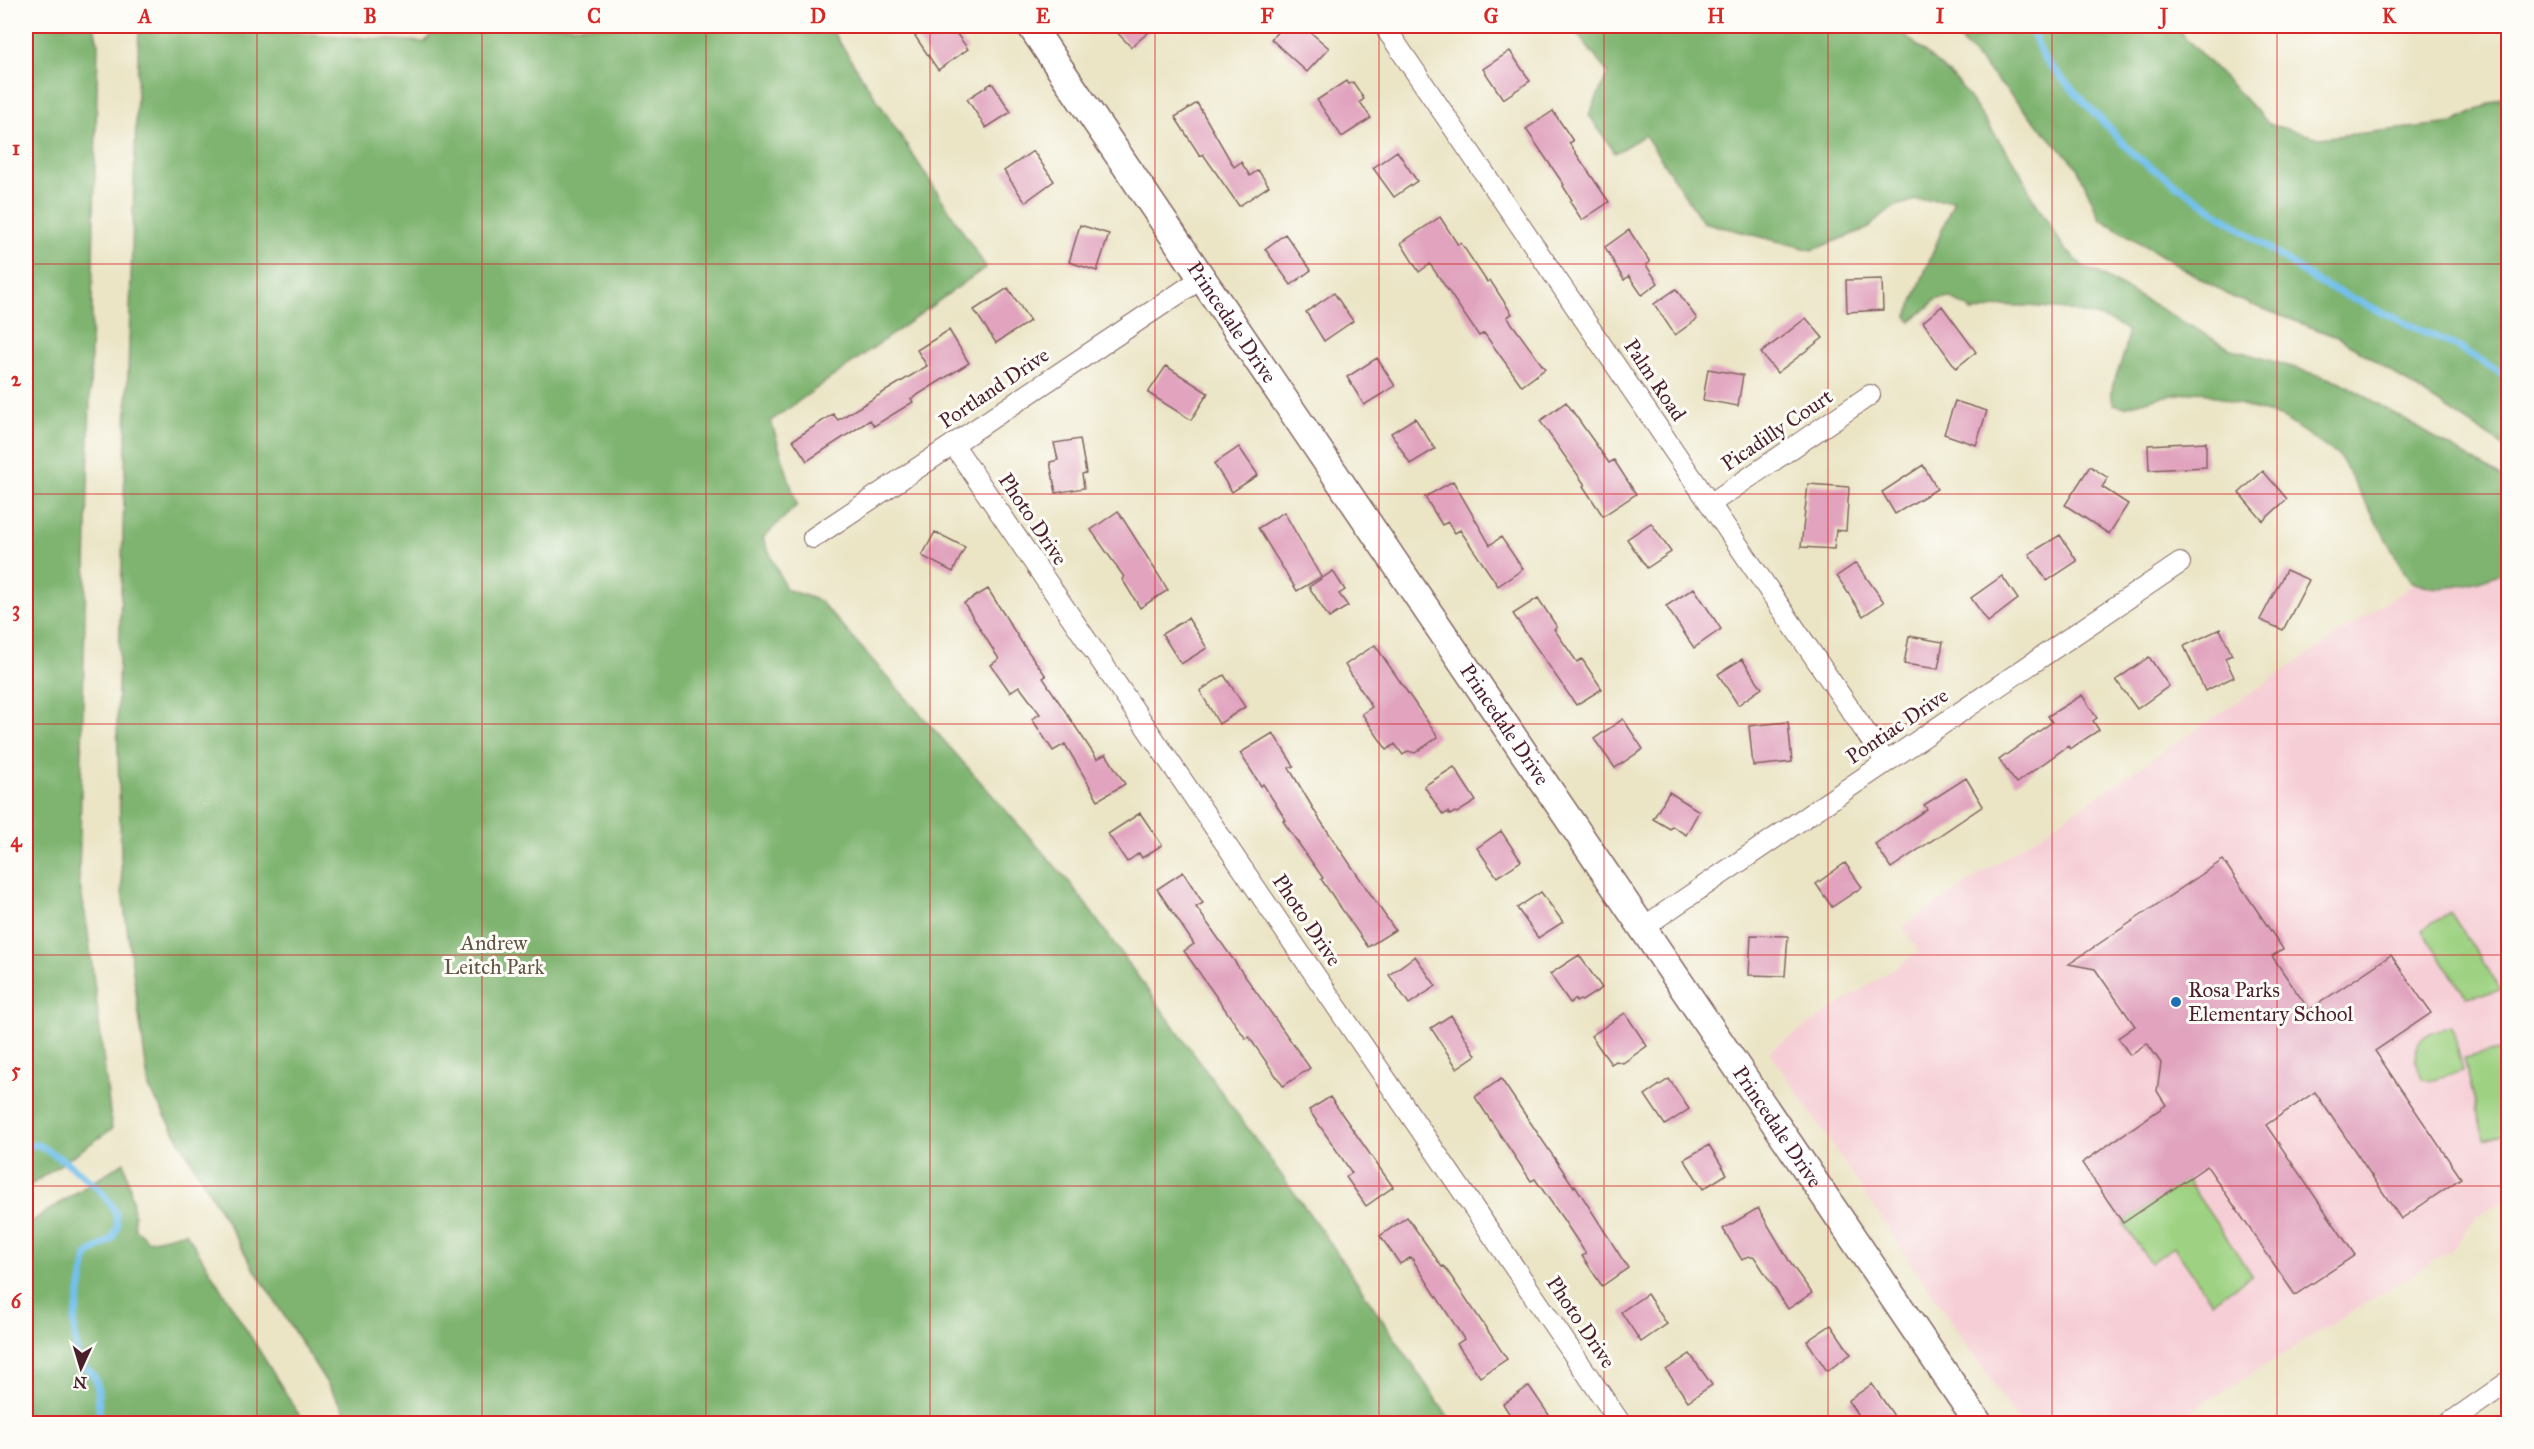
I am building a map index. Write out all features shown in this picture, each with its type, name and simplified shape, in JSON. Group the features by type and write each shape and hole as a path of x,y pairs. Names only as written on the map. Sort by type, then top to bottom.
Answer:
{"street":[{"name":"Princedale Drive","path":"1031,26 1979,1424"},
{"name":"Palm Road","path":"1384,26 1886,762"},
{"name":"Portland Drive","path":"813,538 1202,278"},
{"name":"Picadilly Court","path":"1710,504 1870,395"},
{"name":"Photo Drive","path":"953,444 1621,1424"},
{"name":"Pontiac Drive","path":"1642,928 2180,563"},
{"path":"2448,1424 2508,1382"}],"shaded area":[{"name":"Rosa Parks Elementary School","path":"2446,562 2508,562 2508,1198 2475,1218 2453,1249 2172,1423 2019,1423 1769,1051 1919,952 1902,927"}],"green space":[{"path":"26,26 94,26 98,43 79,880 87,925 112,1129 26,1188"},
{"name":"Andrew Leitch Park","path":"139,26 194,26 425,42 438,26 829,26 986,267 771,421 797,505 763,538 786,589 820,601 1071,884 1329,1241 1452,1423 352,1423 250,1262 149,1088 122,891 117,720"},
{"path":"1571,26 1895,26 1958,82 2019,169 2031,195 2064,248 2086,269 2096,272 2229,348 2341,382 2508,481 2508,571 2446,588 2421,585 2409,580 2340,457 2283,418 2198,391 2161,397 2124,407 2114,404 2112,388 2127,341 2127,331 2117,324 2086,314 2033,307 2004,306 1971,312 1968,307 1949,298 1937,299 1911,322 1907,316 1954,200 1916,200 1896,206 1879,217 1869,228 1812,250 1703,222 1645,135 1615,153 1589,115 1608,73"},
{"path":"1947,26 2174,26 2269,124 2319,138 2453,123 2502,97 2508,99 2508,449 2342,339 2232,297 2100,219 2077,167"},
{"path":"2450,912 2501,990 2466,997 2422,930"},
{"path":"2452,1026 2463,1071 2429,1080 2423,1079 2417,1064 2416,1053 2421,1040 2437,1030"},
{"path":"2508,1048 2508,1133 2484,1139 2464,1058"},
{"path":"124,1162 132,1198 135,1229 149,1241 186,1232 304,1423 26,1423 26,1225"},
{"path":"2186,1179 2252,1275 2212,1302 2174,1247 2150,1263 2123,1223"}],"building":[{"path":"931,26 951,26 968,49 938,70 915,36"},
{"path":"1111,26 1156,26 1131,47"},
{"path":"1283,26 1303,26 1329,48 1307,72 1271,39"},
{"path":"1510,51 1530,81 1503,99 1483,69"},
{"path":"1346,81 1349,84 1353,82 1364,99 1360,102 1371,118 1342,137 1317,100"},
{"path":"992,83 1011,112 986,128 967,99"},
{"path":"1197,103 1234,167 1241,162 1250,176 1258,170 1269,186 1239,206 1203,154 1200,156 1175,117"},
{"path":"1553,111 1573,141 1569,143 1609,202 1582,220 1570,202 1572,200 1564,185 1526,129"},
{"path":"1033,151 1054,181 1025,202 1004,171"},
{"path":"1397,151 1417,181 1394,197 1373,168"},
{"path":"1440,217 1458,245 1461,243 1487,282 1490,280 1512,314 1507,317 1545,369 1522,386 1484,333 1479,336 1430,264 1419,272 1401,243"},
{"path":"1080,225 1109,234 1097,271 1069,262"},
{"path":"1629,230 1650,262 1646,265 1658,283 1642,295 1629,276 1624,280 1605,247"},
{"path":"1285,234 1311,270 1291,285 1265,249"},
{"path":"1882,279 1883,310 1847,312 1846,280"},
{"path":"1008,288 1030,321 996,343 974,310"},
{"path":"1676,289 1697,319 1675,335 1654,304"},
{"path":"1334,293 1353,321 1324,341 1306,312"},
{"path":"1942,306 1976,352 1956,368 1923,322"},
{"path":"1806,318 1823,338 1777,373 1761,353"},
{"path":"949,330 969,363 911,399 913,402 874,426 870,420 807,461 793,440 833,414 838,420 927,366 917,350"},
{"path":"1377,358 1395,386 1364,405 1347,377"},
{"path":"1166,366 1208,393 1191,420 1148,393"},
{"path":"1708,369 1743,375 1738,406 1703,400"},
{"path":"1955,401 1987,411 1976,445 1944,434"},
{"path":"1566,402 1609,463 1614,460 1636,494 1603,516 1583,486 1585,485 1540,421"},
{"path":"1415,418 1435,449 1410,464 1391,433"},
{"path":"1080,439 1086,473 1082,474 1084,488 1056,493 1050,462 1058,460 1054,443"},
{"path":"2206,442 2206,467 2149,470 2148,445"},
{"path":"1239,447 1258,475 1232,492 1214,464"},
{"path":"1923,465 1937,489 1895,514 1882,492"},
{"path":"2090,466 2108,478 2102,487 2128,504 2109,534 2065,505"},
{"path":"2263,471 2287,499 2263,521 2239,493"},
{"path":"1453,481 1490,545 1501,537 1523,569 1498,586 1460,530 1455,533 1448,522 1442,525 1425,497"},
{"path":"1808,484 1849,487 1846,531 1836,530 1834,549 1801,547"},
{"path":"1118,511 1168,590 1140,608 1122,579 1124,577 1091,530"},
{"path":"1284,512 1321,577 1297,591 1258,528"},
{"path":"1651,523 1671,552 1647,568 1627,539"},
{"path":"935,532 965,547 953,572 922,556"},
{"path":"2060,535 2077,561 2047,581 2029,554"},
{"path":"1856,563 1884,602 1863,616 1837,576"},
{"path":"2286,570 2309,580 2283,630 2260,620"},
{"path":"1333,571 1345,590 1339,594 1348,606 1329,618 1309,587"},
{"path":"2002,576 2018,599 1988,622 1971,598"},
{"path":"1694,588 1721,629 1694,648 1666,606"},
{"path":"988,589 1046,676 1043,678 1097,759 1106,754 1125,784 1098,800 1065,744 1053,751 1032,719 1040,714 1019,686 1010,692 991,665 999,659 964,603"},
{"path":"1538,598 1557,627 1554,629 1577,662 1582,659 1602,689 1576,705 1513,614"},
{"path":"1188,618 1207,648 1181,664 1162,634"},
{"path":"2220,629 2232,655 2225,658 2234,677 2205,691 2184,646"},
{"path":"1909,636 1943,642 1938,669 1904,664"},
{"path":"1375,645 1438,737 1415,753 1408,751 1403,755 1395,744 1387,750 1362,714 1372,707 1345,665"},
{"path":"2149,657 2169,686 2137,709 2116,680"},
{"path":"1742,659 1762,688 1738,705 1718,674"},
{"path":"1224,675 1245,707 1219,724 1200,691"},
{"path":"2082,695 2097,718 2093,721 2099,730 2070,749 2068,746 2016,783 1999,760 2052,722 2048,716"},
{"path":"1623,719 1643,749 1615,768 1594,739"},
{"path":"1788,722 1792,762 1753,766 1749,726"},
{"path":"1273,733 1294,766 1289,768 1320,820 1395,930 1368,947 1283,821 1286,820 1263,784 1261,786 1240,753"},
{"path":"1454,767 1476,801 1457,813 1450,815 1448,812 1443,815 1424,786"},
{"path":"1966,778 1983,806 1891,868 1875,844 1927,809 1924,805"},
{"path":"1669,792 1699,811 1686,835 1672,826 1670,829 1653,819"},
{"path":"1140,813 1162,845 1142,858 1139,853 1127,862 1108,834"},
{"path":"1501,831 1521,861 1497,877 1477,848"},
{"path":"2223,860 2283,949 2272,956 2309,1010 2391,955 2431,1013 2375,1051 2461,1178 2401,1219 2315,1092 2266,1125 2355,1255 2295,1295 2207,1166 2123,1223 2082,1163 2166,1105 2157,1091 2161,1063 2147,1043 2130,1055 2118,1038 2135,1026 2095,969 2069,964"},
{"path":"1845,863 1862,887 1832,907 1816,884"},
{"path":"1183,872 1203,903 1196,907 1310,1068 1283,1086 1249,1037 1246,1039 1184,951 1194,944 1157,889"},
{"path":"1541,892 1563,922 1538,938 1517,908"},
{"path":"1751,935 1788,936 1785,976 1749,975"},
{"path":"1579,955 1602,988 1582,1001 1576,1002 1575,999 1570,1003 1550,974"},
{"path":"1415,956 1436,986 1409,1004 1389,975"},
{"path":"1625,1013 1647,1046 1623,1063 1616,1061 1611,1064 1591,1036"},
{"path":"1451,1015 1476,1055 1457,1068 1431,1028"},
{"path":"1501,1079 1574,1187 1575,1185 1628,1268 1602,1286 1582,1256 1586,1254 1563,1219 1535,1179 1531,1181 1475,1097"},
{"path":"1669,1079 1689,1109 1665,1125 1645,1095"},
{"path":"1330,1097 1393,1187 1366,1206 1346,1177 1352,1173 1309,1110"},
{"path":"1709,1145 1727,1174 1703,1189 1684,1159"},
{"path":"1758,1208 1791,1264 1812,1293 1788,1309 1755,1258 1748,1256 1742,1260 1723,1229"},
{"path":"1407,1217 1442,1267 1444,1266 1507,1359 1480,1377 1457,1344 1464,1339 1411,1257 1400,1264 1380,1236"},
{"path":"1647,1294 1667,1324 1641,1342 1621,1312"},
{"path":"1831,1325 1851,1354 1827,1371 1807,1341"},
{"path":"1690,1354 1712,1385 1688,1401 1666,1370"},
{"path":"1872,1384 1898,1424 1864,1424 1848,1401"},
{"path":"1529,1386 1549,1415 1537,1424 1516,1424 1503,1404"}],"waterway":[{"path":"2030,26 2044,59 2135,156 2319,283 2460,348 2508,377"},
{"path":"26,1145 38,1145 68,1163 98,1188 111,1204 116,1215 117,1228 112,1239 87,1255 74,1324 78,1365 88,1370 97,1383 100,1416 103,1424"}],"place":[{"name":"Rosa Parks Elementary School","path":"2176,1002"}]}
